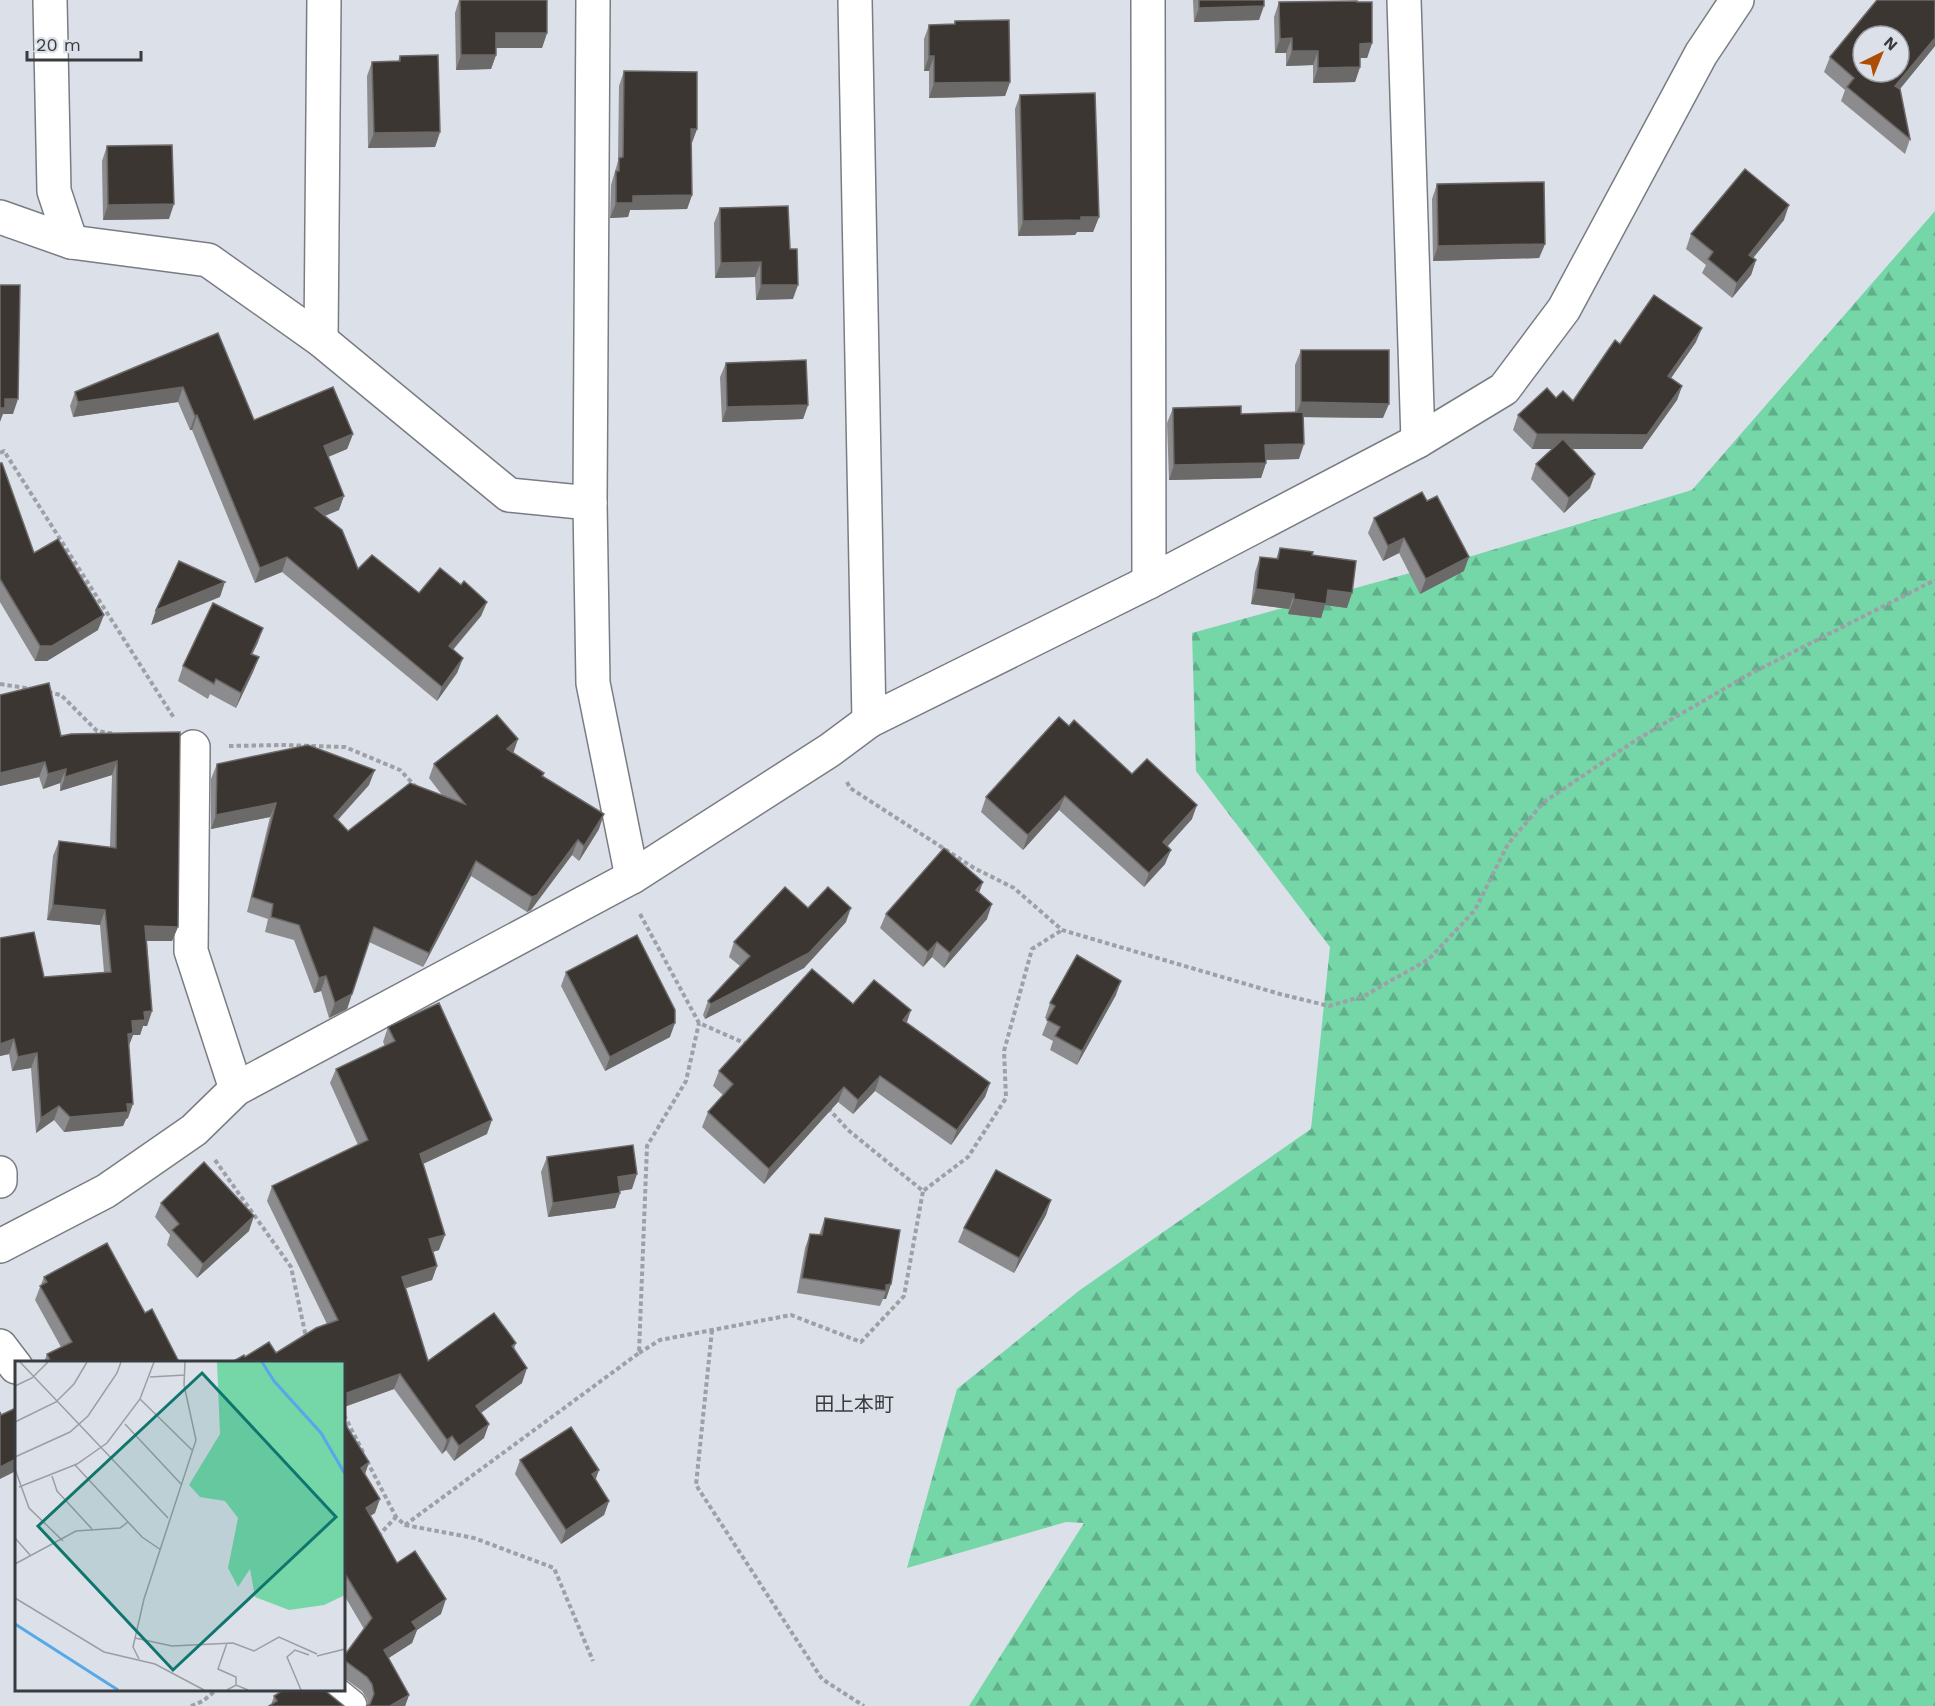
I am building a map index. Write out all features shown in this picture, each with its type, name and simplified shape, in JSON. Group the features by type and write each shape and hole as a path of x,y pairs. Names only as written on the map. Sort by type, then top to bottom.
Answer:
{"street":[{"path":"50,0 54,192 71,242"},
{"path":"321,340 324,0"},
{"path":"593,0 591,503 593,683 632,877"},
{"path":"855,0 869,721"},
{"path":"1149,0 1149,582"},
{"path":"1404,0 1418,441"},
{"path":"0,1246 106,1191 194,1130 236,1089 632,877 830,750 869,721 1149,582 1418,441 1504,389 1564,309 1701,54 1737,0"},
{"path":"0,217 71,242 208,260 321,340 509,495 591,503"},
{"path":"193,747 191,951 236,1089"},
{"path":"0,1173 0,1181"},
{"path":"0,1346 15,1366"},
{"path":"332,1691 350,1706"}],"path":[{"path":"0,453 4,452 193,747 284,745 345,747 400,770 423,794"},
{"path":"830,750 850,789 974,868 1014,888 1062,930 1280,994 1329,1006 1364,996 1429,959 1475,910 1508,844 1544,802 1636,740 1746,676 1935,580"},
{"path":"0,684 61,695 97,731 118,734"},
{"path":"632,877 636,907 699,1023 752,1046"},
{"path":"405,1526 639,1353 660,1340 791,1315 861,1342 904,1296 923,1191 968,1157 1006,1098 1004,1051 1032,949 1062,930"},
{"path":"639,1353 647,1146 686,1081 699,1023"},
{"path":"824,1104 848,1130 923,1191"},
{"path":"194,1130 291,1267 308,1345"},
{"path":"712,1330 696,1485 822,1678 864,1706"},
{"path":"345,1417 396,1517 405,1526 474,1538 554,1568 593,1661"},
{"path":"373,1541 396,1517"},
{"path":"191,1706 203,1701 214,1691"}],"green space":[{"path":"1935,211 1935,1706 969,1706 1084,1523 1066,1522 907,1568 957,1389 1080,1290 1311,1129 1330,947 1196,771 1192,633 1472,556 1692,490"}],"building":[{"path":"460,0 547,0 547,33 496,33 496,55 461,55"},
{"path":"1199,0 1264,0 1264,6 1199,8"},
{"path":"1877,0 1935,0 1935,38 1911,67 1911,24 1857,24"},
{"path":"1279,2 1372,2 1372,43 1360,44 1360,67 1318,68 1318,51 1292,51 1292,38 1280,39"},
{"path":"1009,20 1010,82 934,83 934,56 929,56 929,25 955,24 955,21"},
{"path":"1851,32 1851,75 1830,57"},
{"path":"438,55 440,132 374,133 372,62 400,61 400,56"},
{"path":"624,71 697,72 697,129 691,129 692,195 633,196 633,203 616,203 616,171 619,171 619,158 623,157"},
{"path":"1851,82 1851,84 1897,84 1895,86 1900,89 1910,139 1847,87"},
{"path":"1095,93 1099,217 1081,217 1081,220 1023,221 1020,95"},
{"path":"172,145 174,204 108,205 107,146"},
{"path":"1745,169 1789,205 1749,255 1756,260 1737,283 1708,259 1713,252 1691,234"},
{"path":"1544,182 1545,244 1438,246 1437,184"},
{"path":"788,206 790,249 797,249 798,285 761,285 761,262 721,263 720,208"},
{"path":"0,285 20,285 18,399 5,399 5,408 0,408"},
{"path":"1654,295 1702,328 1668,376 1682,386 1647,435 1537,434 1518,415 1547,388 1556,398 1563,391 1573,401 1615,340 1620,344"},
{"path":"218,333 254,420 333,387 353,434 324,446 344,496 315,508 342,530 358,569 372,555 419,593 440,568 461,585 464,581 487,602 449,646 463,658 442,687 287,557 260,568 197,415 195,416 183,387 78,402 75,392"},
{"path":"1301,350 1389,350 1389,404 1301,402"},
{"path":"806,360 808,405 727,407 726,363"},
{"path":"1241,406 1241,414 1303,412 1304,444 1265,445 1266,463 1174,465 1173,408"},
{"path":"1563,439 1595,474 1569,498 1536,464"},
{"path":"0,463 2,463 34,553 58,539 104,615 52,646 40,646 0,579"},
{"path":"1422,492 1427,501 1437,496 1469,557 1426,579 1404,538 1388,546 1374,518"},
{"path":"1280,548 1356,561 1352,593 1328,590 1326,604 1294,599 1294,594 1256,589 1260,557 1278,559"},
{"path":"179,561 225,582 156,610"},
{"path":"213,603 263,628 251,654 259,657 241,693 216,679 214,684 183,666"},
{"path":"49,683 61,736 180,732 178,927 145,926 152,1011 144,1012 145,1020 132,1021 133,1033 128,1034 133,1104 127,1104 128,1112 70,1117 59,1106 41,1118 37,1053 18,1057 14,1039 0,1044 0,938 34,932 44,977 111,972 105,910 53,905 59,841 116,848 117,761 65,777 66,769 48,774 45,762 0,773 0,695"},
{"path":"497,715 518,739 507,749 544,773 542,776 604,814 584,846 578,840 537,895 532,897 476,861 429,953 374,927 352,994 335,1003 326,976 319,978 299,925 271,917 273,904 252,897 276,803 216,815 217,764 308,745 375,770 334,816 348,831 410,783 465,804 434,764"},
{"path":"1059,717 1069,726 1074,720 1132,774 1147,759 1197,805 1163,842 1171,850 1149,873 1065,796 1028,835 986,797"},
{"path":"944,848 983,882 976,890 992,904 950,953 937,942 928,952 886,914"},
{"path":"785,887 808,908 828,887 851,908 809,953 711,1004 708,1001 750,956 734,942"},
{"path":"637,935 675,1010 675,1023 610,1057 566,972"},
{"path":"1077,955 1121,981 1082,1051 1055,1036 1060,1027 1047,1020 1055,1006 1050,1003"},
{"path":"812,969 853,1004 874,980 911,1010 903,1020 990,1083 957,1130 880,1076 858,1100 844,1087 769,1169 708,1112 733,1084 719,1071"},
{"path":"439,1003 492,1120 420,1154 445,1235 429,1239 437,1266 402,1277 428,1361 494,1313 516,1343 512,1346 527,1368 476,1406 489,1424 459,1446 452,1436 447,1440 400,1374 345,1394 345,1361 234,1361 244,1355 245,1357 269,1342 276,1353 316,1328 338,1320 272,1186 368,1140 336,1069 395,1041 388,1027"},
{"path":"633,1145 637,1174 618,1177 620,1193 553,1203 547,1157"},
{"path":"204,1162 254,1216 203,1264 172,1230 179,1224 161,1203"},
{"path":"996,1170 1051,1200 1019,1258 964,1228"},
{"path":"825,1218 900,1230 891,1284 886,1285 886,1291 802,1278 810,1234 822,1235"},
{"path":"107,1243 145,1313 152,1309 178,1361 50,1361 47,1354 72,1342 40,1286 47,1282 44,1277"},
{"path":"15,1408 15,1460 0,1467 0,1412 1,1415"},
{"path":"345,1424 369,1462 361,1468 380,1499 366,1508 397,1563 415,1551 446,1599 412,1622 417,1629 384,1650 409,1695 390,1706 366,1706 370,1704 374,1694 372,1684 367,1677 345,1661 345,1655 372,1618 345,1574"},
{"path":"571,1427 599,1470 592,1474 609,1501 566,1530 520,1460"},
{"path":"282,1691 325,1691 344,1706 269,1706 277,1701 274,1696"}],"district":[{"name":"田上本町","path":"854,1404"}]}
